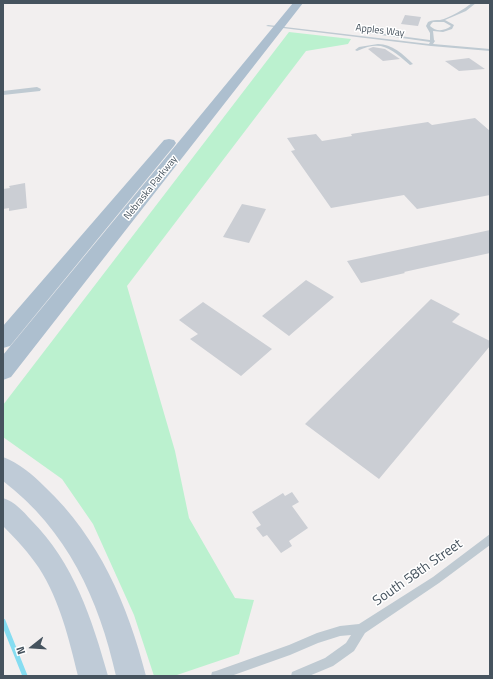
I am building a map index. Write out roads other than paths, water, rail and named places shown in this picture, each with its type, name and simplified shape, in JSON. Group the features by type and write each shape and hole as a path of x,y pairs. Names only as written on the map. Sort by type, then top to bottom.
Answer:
{"main road":[{"name":"Nebraska Parkway","path":"3,372 275,25 287,3"},
{"name":"Nebraska Parkway","path":"3,340 275,25 298,3"},
{"path":"3,467 47,504 80,548 105,594 118,631 131,676"},
{"path":"3,509 30,537 47,558 58,577 76,617 93,676"}],"street":[{"path":"3,93 37,89"}],"lane":[{"path":"432,41 431,29 428,26 429,23 441,21 453,16 469,8 474,3"},
{"path":"431,29 441,31 449,30 453,26 449,23 441,21"},
{"name":"Apples Way","path":"275,25 432,41 490,50"},
{"path":"432,41 441,31"},
{"path":"357,50 364,47 382,44 388,45 411,64"},
{"name":"South 58th Street","path":"296,676 329,662 350,648 361,629 436,580 490,539"},
{"path":"216,676 290,650 340,630 361,629"}],"waterway":[{"path":"3,621 25,676"}]}
